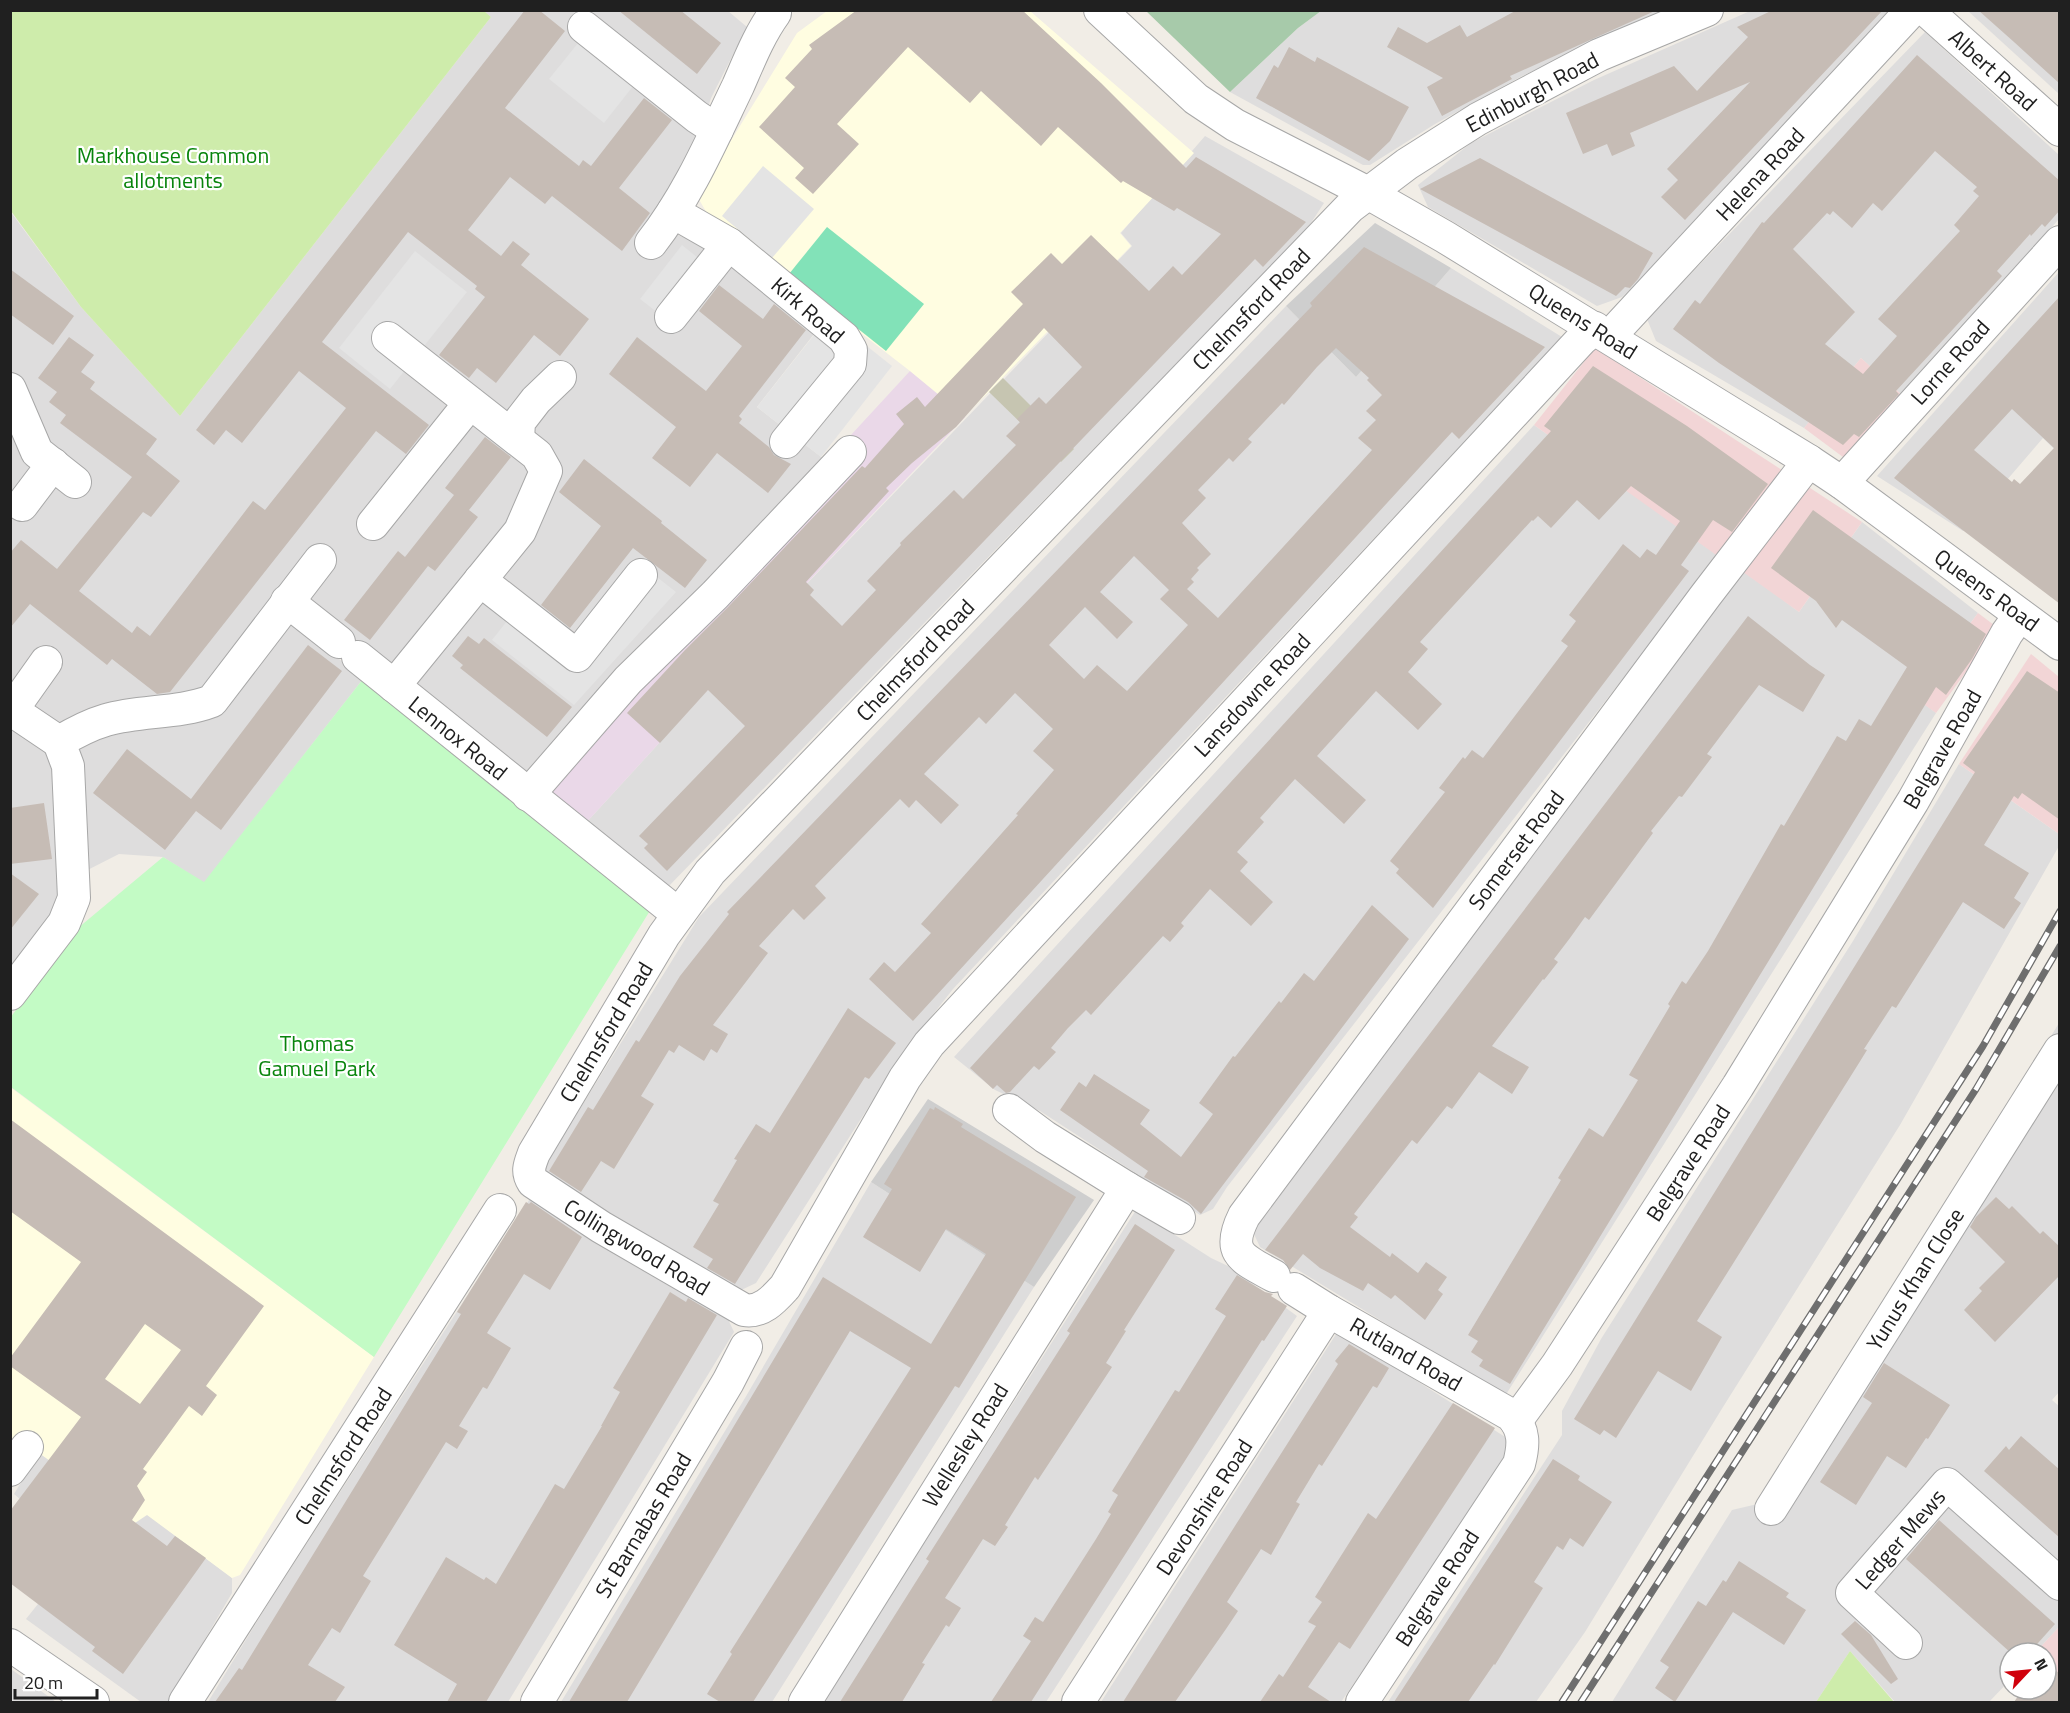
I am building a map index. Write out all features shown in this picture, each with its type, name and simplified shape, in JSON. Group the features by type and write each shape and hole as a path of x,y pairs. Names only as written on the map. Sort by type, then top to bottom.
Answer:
{"street":[{"name":"Queens Road","path":"1100,10 1196,99 1235,125 1368,193 1445,237 1809,461 2059,643"},
{"name":"Edinburgh Road","path":"1368,193 1407,164 1498,108 1599,54 1707,10"},
{"name":"Helena Road","path":"1602,332 1912,10"},
{"name":"Albert Road","path":"1926,10 2060,130"},
{"path":"651,243 674,212 717,130 764,29 777,11"},
{"path":"584,27 697,117 717,130"},
{"name":"Chelmsford Road","path":"529,1176 529,1167 534,1153 678,914 710,872 1350,207 1368,193"},
{"name":"Kirk Road","path":"674,212 729,244 844,338 851,350 850,364 786,442"},
{"name":"Lorne Road","path":"1842,483 2060,242"},
{"path":"671,317 729,244"},
{"name":"Lansdowne Road","path":"750,1311 771,1302 785,1287 913,1066 938,1035 1582,339 1602,332"},
{"name":"Lennox Road","path":"388,338 518,439 537,455 546,471 520,531 394,686 678,914"},
{"path":"518,439 519,422 536,400 560,377"},
{"path":"10,389 37,452 64,473 22,505"},
{"path":"373,524 470,403"},
{"path":"528,795 628,680 715,595 850,452"},
{"name":"Somerset Road","path":"1236,1244 1235,1235 1244,1216 1809,461"},
{"path":"59,742 83,728 107,719 197,707 212,701 320,560"},
{"path":"480,580 577,656 641,575"},
{"path":"287,602 394,686"},
{"name":"Belgrave Road","path":"1362,1702 1519,1464 1523,1438 1516,1421 1547,1381 1738,1086 1913,801 2007,633 2020,615"},
{"path":"10,994 64,922 74,897 68,766 59,742 11,709 46,662"},
{"name":"Yunus Khan Close","path":"1771,1509 2060,1050"},
{"path":"1009,1110 1045,1137 1179,1218"},
{"name":"Collingwood Road","path":"529,1176 532,1182 543,1190 601,1227 744,1310 750,1311"},
{"name":"Wellesley Road","path":"805,1702 1127,1188"},
{"name":"Chelmsford Road","path":"185,1702 500,1210"},
{"name":"Rutland Road","path":"1236,1244 1245,1260 1329,1311 1501,1408 1516,1421"},
{"name":"Devonshire Road","path":"1078,1702 1329,1311"},
{"name":"St Barnabas Road","path":"537,1702 728,1382 746,1347"},
{"name":"Ledger Mews","path":"1906,1643 1852,1593 1947,1484 2060,1584"},
{"path":"10,1644 93,1702"}],"shaded area":[{"path":"484,11 728,11 747,27 711,98 699,136 656,219 678,235 733,257 818,329 757,407 825,460 528,784 296,623 363,679 204,883 163,857 119,854 62,883 56,909 11,970 10,211 81,307 180,416 491,17"},
{"path":"827,11 1030,11 1194,153 1120,233 1131,246 965,416 708,215 697,196 797,33"},
{"path":"1321,11 1663,11 1522,76 1435,124 1370,165 1363,165 1230,92 1298,28"},
{"path":"1750,11 1890,11 1645,276 1622,297 1597,306 1428,207 1418,185 1471,143 1594,80"},
{"path":"1968,11 2059,11 2059,94"},
{"path":"595,22 649,66 604,123 549,79"},
{"path":"1925,32 2059,155 2059,219 1903,396 1861,358 1804,428 1656,341 1647,319"},
{"path":"1205,136 1324,203 1307,229 667,888 585,824 770,622 1132,246 1121,233"},
{"path":"763,166 814,209 772,258 722,216"},
{"path":"1375,223 1451,268 1356,377 1286,306"},
{"path":"682,245 718,274 676,327 640,299"},
{"path":"415,251 467,292 390,389 339,348"},
{"path":"1451,268 1562,337 953,989 905,1050 756,1283 737,1292 542,1174 542,1170 699,917 1286,306 1356,377"},
{"path":"2059,272 2059,454 2043,438 1963,531 1877,476"},
{"path":"829,316 892,366 821,457 757,407"},
{"path":"1595,348 1782,470 1719,557 1534,425"},
{"path":"1861,358 1903,396 1847,460 1804,428"},
{"path":"910,371 965,417 770,622 585,824 531,782"},
{"path":"1003,378 1074,449 1061,462 989,392"},
{"path":"1534,425 1719,555 1227,1187 1213,1209 1200,1215 1040,1111 995,1090 954,1057"},
{"path":"1807,486 1862,522 1799,612 1743,572"},
{"path":"1862,522 1978,613 1915,697 1936,713 1505,1396 1260,1247 1253,1232 1744,571 1799,612"},
{"path":"634,559 676,592 574,705 492,640 519,606 567,644"},
{"path":"1978,613 1998,628 1936,713 1915,698"},
{"path":"2031,654 2059,677 2059,834 1959,764"},
{"path":"1959,764 2059,834 2059,846 1900,1125 1585,1632 1536,1702 1388,1702 1562,1435 1562,1411 1601,1339 1853,941"},
{"path":"2059,1023 2060,1391 2052,1400 2060,1407 2059,1627 2046,1641 1998,1641 1998,1693 1989,1702 1895,1702 1850,1651 1816,1702 1612,1702 1732,1510 1766,1502"},
{"path":"10,1087 374,1357 240,1575 232,1578 147,1515 135,1523 39,1453 11,1446"},
{"path":"928,1099 1094,1200 1034,1287 871,1182"},
{"path":"871,1182 1034,1287 772,1702 561,1702 745,1398"},
{"path":"531,1197 727,1317 734,1332 508,1702 208,1702 269,1602"},
{"path":"1136,1210 1211,1258 1228,1266 1297,1316 1046,1702 823,1702"},
{"path":"1338,1331 1510,1440 1508,1460 1341,1702 1101,1702"},
{"path":"39,1453 147,1514 232,1578 232,1593 168,1702 141,1702 26,1619 38,1604 20,1499 14,1494"},
{"path":"2059,1627 2059,1693 2058,1641 2046,1641"},
{"path":"11,1669 56,1702 11,1702"}],"green space":[{"name":"Markhouse Common allotments","path":"11,11 484,11 491,17 180,416 81,307 11,211"},
{"path":"1146,11 1321,11 1298,28 1230,92"},
{"path":"827,227 924,304 886,351 789,274"},
{"name":"Thomas Gamuel Park","path":"363,679 651,909 374,1357 11,1087 10,1018 78,928 163,857 204,882"},
{"path":"1850,1651 1894,1702 1816,1702"}],"building":[{"path":"525,10 539,10 565,31 505,108 579,166 583,160 591,166 644,98 672,120 619,188 650,213 622,251 552,196 545,204 510,177 468,230 501,256 513,241 530,254 521,265 589,319 560,356 534,335 496,383 477,368 469,378 439,355 485,297 475,289 477,286 408,232 322,342 429,425 406,454 376,431 170,692 157,694 112,659 107,665 30,604 10,628 10,553 21,540 57,569 132,477 60,423 66,415 49,402 57,392 38,378 69,337 94,355 81,372 95,382 90,389 157,439 146,454 180,481 151,517 143,512 79,591 132,633 137,626 150,636 253,501 265,510 346,408 299,371 242,443 226,430 214,445 196,430"},
{"path":"618,10 680,10 721,43 697,74"},
{"path":"857,10 1022,10 1101,83 1186,168 1196,157 1306,222 1263,267 1255,259 667,871 644,848 648,844 639,836 745,726 708,690 660,743 627,713 862,466 865,468 904,424 896,414 917,397 925,407 1023,304 1011,292 1051,253 1062,264 1091,235 1149,291 1173,266 1182,275 1221,234 1177,208 1174,211 1123,181 1121,183 1058,127 1041,146 981,91 970,103 908,47 837,124 859,144 813,194 795,178 804,168 759,127 795,87 785,78 812,49 809,45","holes":["1044,328 1082,367 1046,404 1039,397 1017,419 1020,422 1006,436 1016,445 963,499 954,490 900,543 901,545 867,581 876,590 842,626 810,595 814,590 806,582 889,491 886,488 956,427"]},
{"path":"1517,10 1657,10 1510,76 1512,79 1442,116 1427,87 1443,78 1387,47 1398,27 1427,43 1460,25 1467,37"},
{"path":"1773,10 1883,10 1685,220 1661,197 1678,180 1667,169 1750,82 1630,133 1635,146 1612,156 1607,144 1583,154 1566,113 1674,66 1697,91 1748,37 1737,27"},
{"path":"1978,10 2060,10 2060,84 2014,42"},
{"path":"1289,47 1315,62 1317,57 1409,107 1390,141 1369,161 1256,98 1274,65 1278,68"},
{"path":"1917,55 2060,181 2060,210 2045,227 2042,224 2031,236 2030,234 1997,271 2002,276 1896,391 1899,394 1859,437 1854,434 1843,445 1719,363 1673,329 1695,300 1700,304 1762,222 1764,223","holes":["1935,151 1977,187 1973,191 1979,196 1954,225 1960,231 1878,319 1897,336 1863,374 1825,344 1855,312 1793,249 1827,213 1830,215 1833,211 1852,228 1873,203 1882,211"]},
{"path":"1480,158 1653,253 1638,279 1630,288 1625,287 1616,296 1420,189"},
{"path":"1364,247 1545,347 1459,439 1452,432 913,1021 869,979 884,962 895,972 931,933 921,924 1018,815 1016,814 1054,770 1033,751 1053,729 1015,693 986,724 979,717 924,774 959,805 941,824 916,800 909,808 900,799 815,886 826,898 804,920 793,909 759,946 768,953 713,1025 728,1034 717,1053 711,1049 704,1061 679,1045 674,1053 669,1050 641,1096 654,1104 614,1169 601,1161 581,1192 549,1171 588,1107 593,1110 636,1040 639,1042 680,976 729,914 727,912 1312,306 1310,303","holes":["1336,348 1369,378 1367,380 1382,395 1366,411 1376,420 1358,438 1372,450 1218,618 1187,589 1194,582 1191,579 1199,570 1197,568 1211,554 1182,523 1206,498 1198,490 1229,458 1233,462 1252,442 1248,439 1282,403 1284,405","1134,556 1169,590 1160,599 1188,625 1127,691 1097,665 1084,679 1049,645 1085,607 1117,639 1133,622 1100,592"]},
{"path":"10,269 74,316 53,345 10,314"},
{"path":"719,285 763,319 774,304 806,330 739,416 742,419 739,423 769,447 774,455 791,464 768,493 717,453 690,487 652,458 676,427 609,374 637,337 706,391 742,346 699,311"},
{"path":"2060,296 2060,604 1894,478","holes":["2012,409 2054,448 2020,484 2014,479 2012,482 1974,450"]},
{"path":"1593,366 1687,426 1768,484 1732,532 1713,520 1681,565 1689,571 1433,908 1396,873 1399,869 1390,861 1445,792 1439,788 1463,757 1465,759 1472,750 1483,758 1568,646 1561,641 1576,621 1569,615 1623,544 1640,558 1647,549 1656,555 1680,521 1631,486 1599,520 1577,500 1551,528 1538,516 1532,520 1420,642 1428,649 1408,672 1442,704 1418,730 1376,691 1317,756 1366,800 1344,824 1295,779 1260,818 1264,822 1237,852 1248,862 1240,871 1273,902 1251,926 1210,889 1181,923 1184,926 1170,942 1163,936 1091,1015 1086,1010 1068,1028 1051,1048 1056,1052 1039,1070 1034,1066 1010,1092 1006,1093 997,1085 993,1089 970,1068 1551,431 1544,426"},
{"path":"485,437 511,457 469,510 478,517 435,571 428,566 370,640 344,620 398,551 405,557 454,495 445,488"},
{"path":"584,459 707,560 685,588 633,548 570,628 541,605 601,526 559,492"},
{"path":"1813,510 1986,634 1972,659 1946,695 1936,687 1510,1384 1479,1366 1483,1360 1471,1352 1478,1341 1468,1335 1561,1180 1558,1178 1589,1128 1603,1137 1624,1103 1638,1080 1629,1075 1670,1006 1668,1004 1682,981 1686,984 1708,951 1781,824 1784,826 1837,736 1846,741 1859,719 1871,726 1907,667 1842,620 1836,628 1816,601 1771,568"},
{"path":"1748,616 1825,675 1803,712 1759,685 1707,754 1712,757 1682,797 1679,796 1651,831 1653,833 1589,920 1585,917 1554,959 1558,962 1492,1046 1529,1067 1512,1094 1479,1072 1452,1109 1447,1106 1417,1144 1412,1140 1354,1214 1358,1217 1350,1227 1390,1257 1392,1253 1418,1273 1426,1262 1447,1277 1438,1290 1443,1294 1425,1320 1395,1295 1391,1299 1368,1283 1363,1291 1320,1268 1303,1254 1290,1270 1283,1260 1265,1250"},
{"path":"468,636 479,644 484,638 572,707 547,737 460,668 463,665 452,656"},
{"path":"308,645 342,671 221,830 196,811 165,850 93,793 127,749 191,799"},
{"path":"2027,671 2060,693 2060,820 2022,793 2018,799 2014,796 1984,845 2029,873 2014,898 2021,903 2004,929 1963,902 1896,1008 1892,1006 1864,1049 1867,1050 1697,1321 1722,1337 1691,1391 1658,1371 1616,1438 1604,1430 1600,1435 1574,1419 1975,772 1963,763"},
{"path":"44,803 52,859 10,864 10,808"},
{"path":"10,873 39,894 10,930"},
{"path":"1372,905 1409,939 1201,1214 1188,1202 1144,1177 1148,1171 1060,1110 1079,1082 1086,1087 1094,1074 1150,1110 1140,1124 1181,1157 1213,1114 1199,1103 1233,1056 1235,1057 1304,973 1314,981"},
{"path":"848,1008 896,1043 869,1079 865,1077 735,1284 707,1268 713,1259 693,1247 719,1204 713,1201 737,1160 734,1159 756,1124 770,1133"},
{"path":"935,1107 963,1124 961,1127 1076,1197 959,1388 955,1386 753,1702 720,1702 707,1694 732,1654 730,1652 911,1368 850,1331 627,1702 569,1702 823,1277 931,1344 986,1254 946,1229 920,1272 863,1237 892,1189 884,1184 930,1108 934,1110"},
{"path":"10,1119 264,1306 206,1386 217,1395 202,1416 189,1406 143,1469 147,1472 137,1486 145,1500 132,1520 167,1546 175,1536 206,1558 123,1674 92,1651 95,1647 10,1583 10,1511 81,1417 10,1366 10,1358 81,1262 10,1211","holes":["145,1324 181,1350 140,1404 105,1379"]},
{"path":"1996,1197 2009,1209 2012,1206 2040,1234 2043,1231 2060,1247 2060,1275 1995,1342 1964,1310 1982,1291 1979,1288 2005,1262 1970,1227 1976,1217"},
{"path":"526,1202 529,1204 531,1202 582,1237 550,1290 524,1274 487,1333 511,1348 487,1389 483,1387 459,1426 468,1431 457,1449 446,1442 363,1576 371,1581 340,1633 332,1628 308,1665 345,1687 335,1702 215,1702 239,1668 242,1670 461,1314 457,1312"},
{"path":"1135,1224 1175,1250 1124,1330 1126,1331 1106,1363 1112,1367 1038,1480 1035,1477 1005,1525 1008,1527 995,1546 983,1539 945,1598 961,1608 949,1627 946,1625 922,1663 925,1664 902,1702 840,1702 929,1561 926,1559 1070,1333 1067,1331"},
{"path":"1237,1275 1265,1292 1273,1294 1271,1296 1287,1306 1264,1341 1262,1340 1031,1702 991,1702 1031,1641 1023,1636 1035,1617 1043,1622 1096,1539 1111,1514 1108,1512 1118,1495 1112,1491 1175,1390 1179,1392 1226,1316 1215,1309"},
{"path":"670,1292 686,1302 688,1298 717,1315 486,1702 447,1702 457,1684 394,1645 446,1557 484,1580 486,1577 496,1584 555,1484 564,1489 602,1426 620,1392 613,1388"},
{"path":"1349,1344 1389,1368 1377,1388 1373,1386 1322,1466 1319,1464 1296,1502 1300,1504 1271,1555 1261,1549 1227,1602 1238,1611 1175,1702 1123,1702 1338,1364 1335,1361"},
{"path":"1884,1363 1950,1405 1906,1468 1887,1456 1856,1505 1820,1482 1872,1403 1863,1397"},
{"path":"1453,1403 1495,1428 1350,1649 1339,1642 1308,1687 1331,1702 1260,1702 1279,1674 1283,1677 1316,1626 1308,1622 1322,1602 1315,1597 1368,1513 1376,1519"},
{"path":"2021,1436 2060,1470 2060,1538 1984,1471 2006,1446 2009,1450"},
{"path":"1553,1459 1580,1476 1578,1480 1612,1502 1583,1547 1570,1538 1563,1550 1557,1546 1534,1582 1543,1588 1495,1665 1468,1702 1394,1702"},
{"path":"1939,1520 2055,1624 2040,1641 1998,1641 1906,1559"},
{"path":"1739,1561 1789,1593 1786,1597 1806,1610 1784,1645 1733,1612 1675,1702 1655,1688 1669,1667 1660,1661 1698,1601 1706,1606 1723,1580 1726,1582"},
{"path":"1855,1621 1871,1635 1898,1679 1891,1684 1841,1634"},
{"path":"2058,1672 2060,1674 2060,1702 2014,1702 2058,1701"}],"railway":[{"path":"1562,1702 1983,1046 2060,911"},
{"path":"1581,1702 1976,1089 2060,946"}]}
